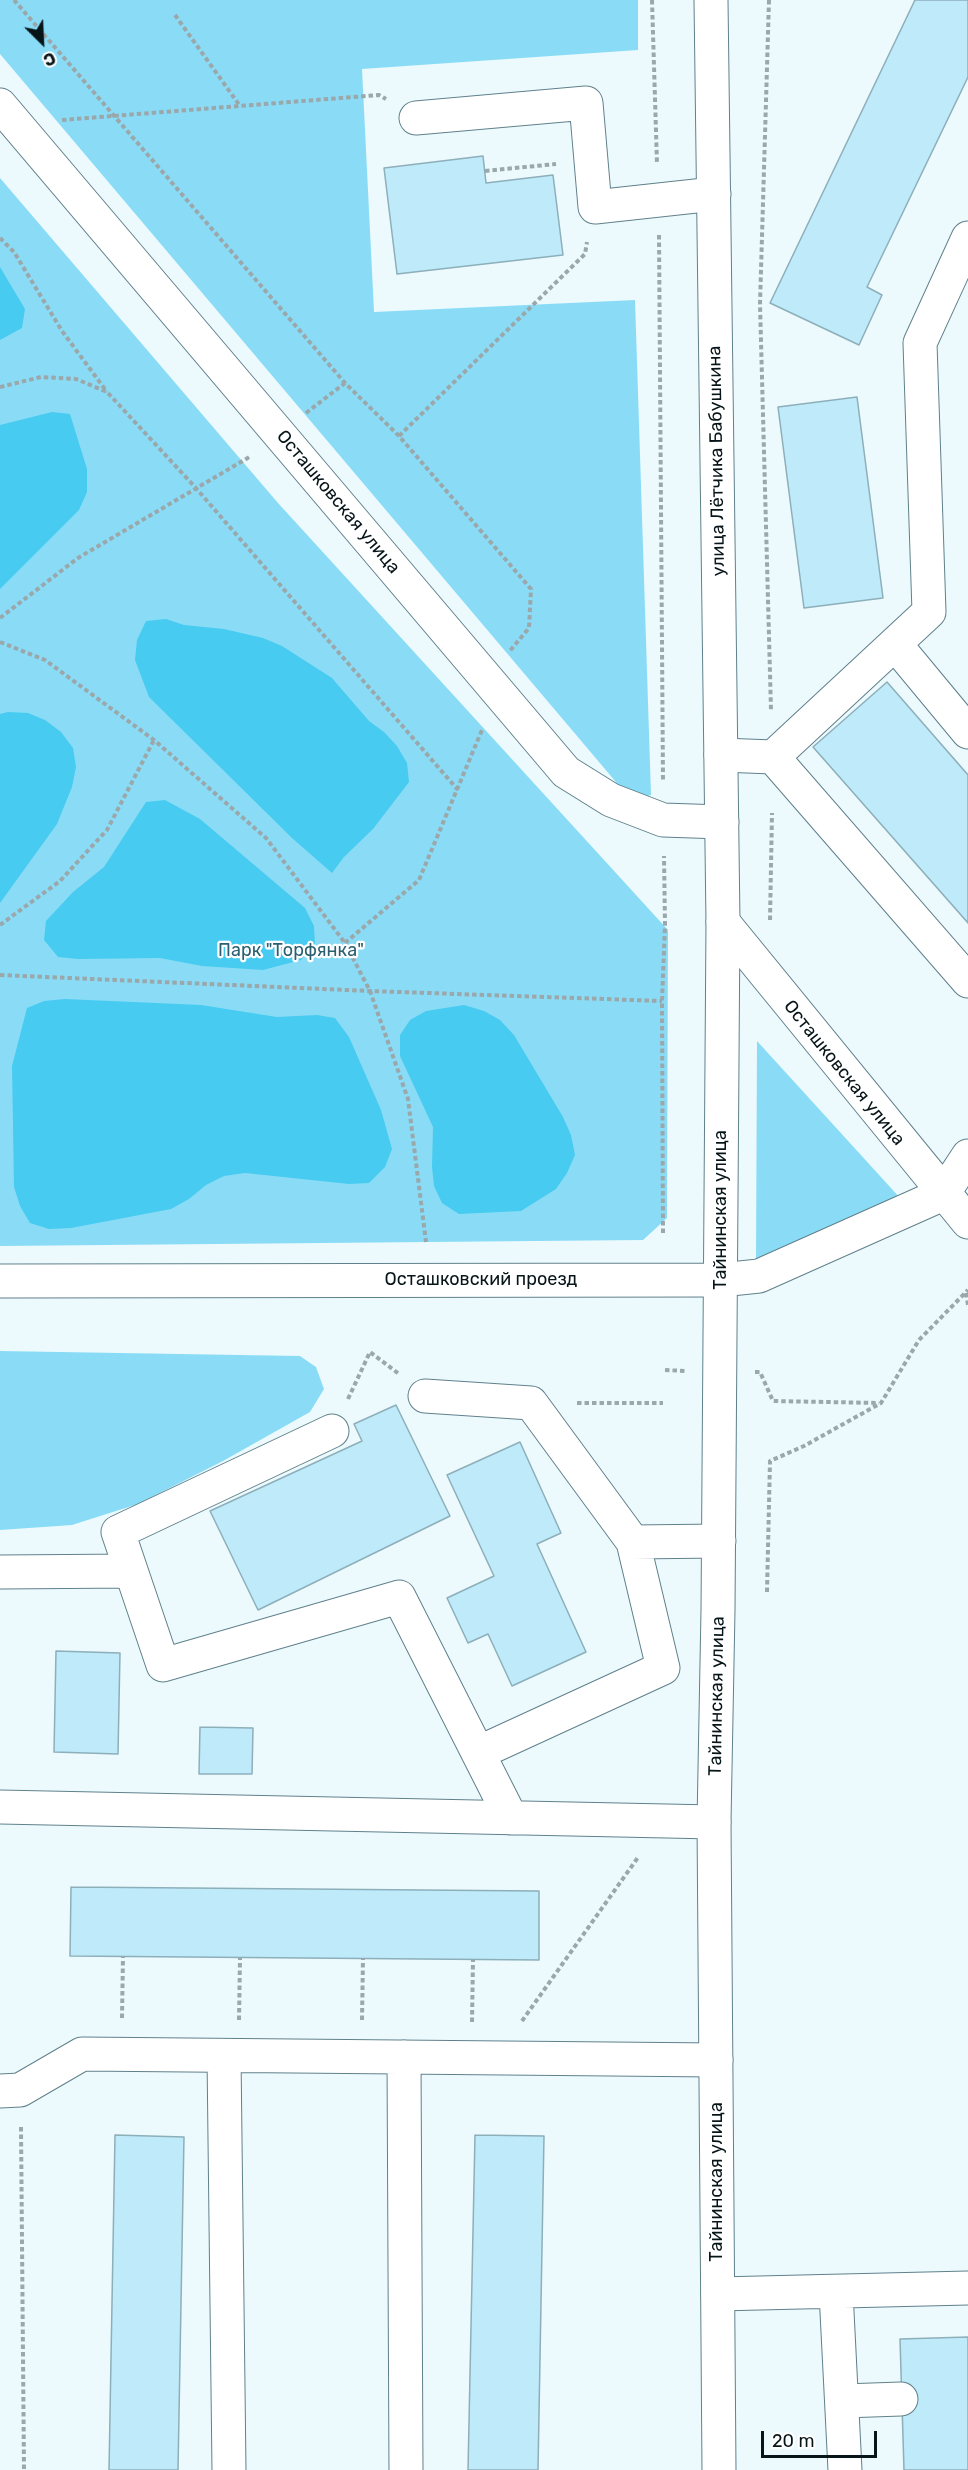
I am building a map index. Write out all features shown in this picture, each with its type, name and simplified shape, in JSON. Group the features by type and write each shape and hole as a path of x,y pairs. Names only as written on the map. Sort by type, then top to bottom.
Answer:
{"main road":[{"name":"улица Лётчика Бабушкина","path":"711,0 723,922"},
{"path":"416,118 586,103 595,207 714,194"},
{"name":"Осташковская улица","path":"0,105 566,772 611,800 663,820 722,822"},
{"path":"721,755 773,757 929,612 920,343 966,249"},
{"path":"895,644 968,732"},
{"path":"773,757 968,981"},
{"name":"Осташковская улица","path":"723,922 968,1222"},
{"name":"Тайнинская улица","path":"719,2470 714,1822 719,1540 723,922"},
{"path":"943,1194 968,1156"},
{"name":"Осташковский проезд","path":"0,1281 721,1280 759,1276 943,1194"},
{"path":"425,1396 531,1403 633,1542 663,1668 478,1753"},
{"path":"332,1431 118,1532 163,1665 399,1597 511,1818"},
{"path":"633,1542 719,1540"},
{"path":"0,1572 131,1571"},
{"path":"0,1807 714,1822"},
{"path":"10,2091 82,2054 716,2060"},
{"path":"229,2470 232,2055"},
{"path":"404,2057 406,2470"},
{"path":"718,2294 968,2288"},
{"path":"836,2292 845,2470"},
{"path":"843,2401 901,2399"}],"path":[{"path":"14,0 345,383 399,436 531,590 529,628 504,658 483,674"},
{"path":"652,0 658,201 665,925 662,1001 663,1233"},
{"path":"769,0 760,304 773,757 770,921"},
{"path":"174,15 240,107"},
{"path":"26,136 46,122 379,95 416,118"},
{"path":"485,171 591,161"},
{"path":"399,436 585,254 595,207"},
{"path":"0,238 14,252 62,331 107,392 195,487 458,790"},
{"path":"0,387 41,376 76,379 107,392"},
{"path":"0,618 78,558 195,487"},
{"path":"0,642 45,660 154,740 266,838 345,943 370,991 408,1099 426,1242"},
{"path":"345,943 419,880 486,721"},
{"path":"0,925 60,881 107,830 154,740"},
{"path":"0,975 662,1001"},
{"path":"967,1291 968,1305"},
{"path":"766,1592 770,1461 804,1446 881,1403 919,1340 967,1291"},
{"path":"332,1431 370,1352 425,1396"},
{"path":"760,1372 773,1401 881,1403"},
{"path":"531,1403 663,1403"},
{"path":"484,2058 663,1821"},
{"path":"122,2054 123,1956"},
{"path":"232,2055 240,1958"},
{"path":"362,2057 363,1958"},
{"path":"473,1960 484,2058"},
{"path":"10,2091 24,2470"}],"green space":[{"path":"0,0 638,0 638,50 362,69 374,312 635,300 651,795 632,801 0,54"},
{"name":"Парк \"Торфянка\"","path":"0,178 278,503 668,930 667,1218 643,1240 0,1246"},
{"path":"757,1041 901,1199 756,1260"},
{"path":"0,1351 300,1356 316,1367 324,1389 310,1412 223,1461 138,1504 72,1525 0,1530"}],"shaded area":[{"path":"0,267 25,309 22,328 0,340"},
{"path":"52,412 70,414 87,469 87,492 79,510 0,589 0,425"},
{"path":"166,619 184,625 224,629 263,638 282,646 332,678 369,721 397,746 407,763 409,782 373,829 344,857 332,873 292,838 149,697 135,660 137,640 146,621"},
{"path":"28,713 45,720 61,732 73,748 76,767 72,787 57,824 0,903 0,714"},
{"path":"165,800 200,819 305,908 314,926 315,945 301,960 263,970 202,966 160,958 78,959 58,957 44,940 46,921 73,892 104,867 146,802"},
{"path":"65,999 201,1005 277,1017 317,1015 335,1018 349,1037 381,1110 392,1149 385,1167 369,1183 349,1184 245,1173 224,1176 206,1185 189,1199 171,1209 71,1228 49,1229 30,1223 20,1206 14,1187 12,1066 27,1008 44,1001"},
{"path":"464,1005 484,1011 500,1020 514,1035 563,1117 571,1135 575,1155 567,1173 556,1189 521,1211 459,1214 442,1203 434,1186 433,1127 400,1056 400,1035 410,1020 426,1011"}],"building":[{"path":"915,0 968,0 968,77 867,287 882,295 859,345 770,303"},
{"path":"483,156 486,183 553,175 563,255 397,274 384,168"},
{"path":"857,397 883,598 804,608 778,407"},
{"path":"887,682 968,775 968,923 813,747"},
{"path":"396,1405 450,1516 258,1610 210,1511 362,1441 354,1424"},
{"path":"520,1442 561,1533 537,1544 586,1652 512,1686 488,1634 468,1643 447,1598 494,1576 447,1475"},
{"path":"56,1651 120,1653 118,1754 54,1752"},
{"path":"200,1727 253,1728 252,1774 199,1774"},
{"path":"71,1887 539,1891 539,1960 70,1956"},
{"path":"115,2135 184,2137 178,2470 109,2470"},
{"path":"475,2135 544,2136 538,2470 468,2470"},
{"path":"968,2337 968,2470 904,2470 900,2339"}]}
